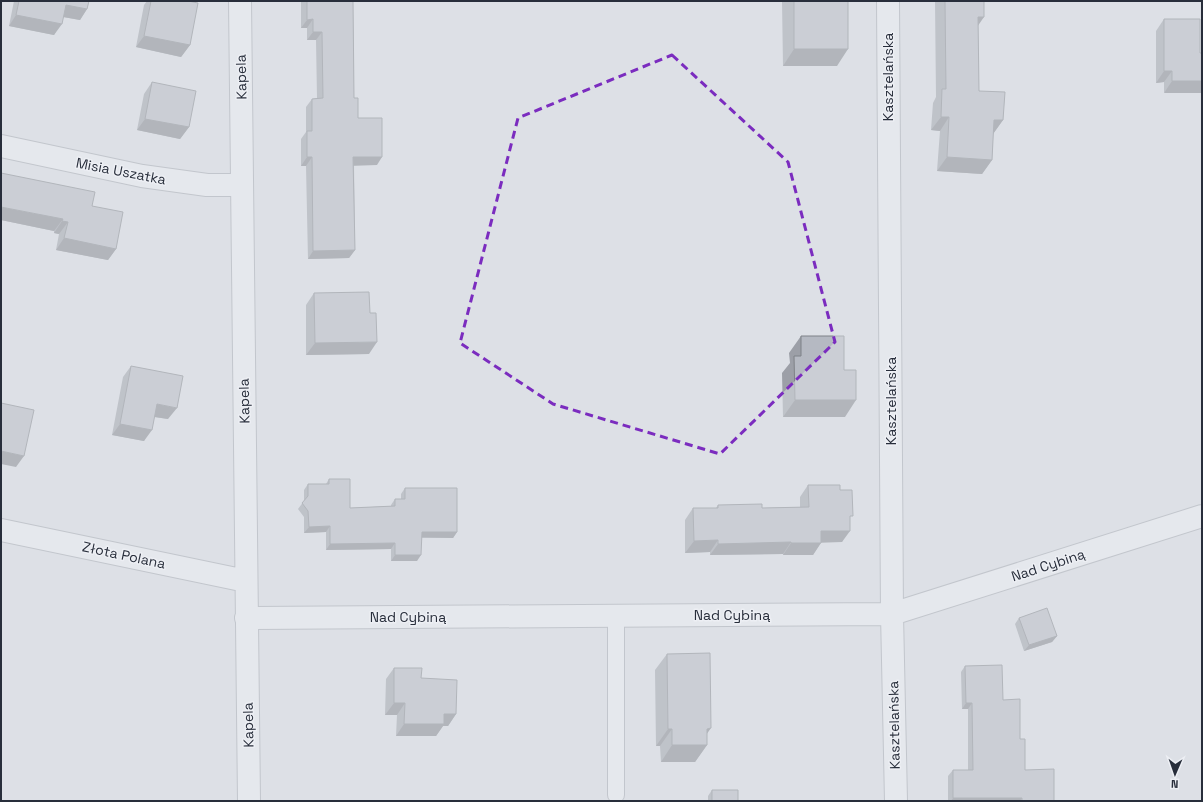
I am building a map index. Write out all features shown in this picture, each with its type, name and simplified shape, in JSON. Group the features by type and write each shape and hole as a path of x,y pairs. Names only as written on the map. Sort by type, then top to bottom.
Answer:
{"street":[{"name":"Kapela","path":"240,1 249,801"},
{"name":"Kasztelańska","path":"888,1 892,614 896,801"},
{"name":"Misia Uszatka","path":"1,146 142,176 207,186 242,185"},
{"name":"Nad Cybiną","path":"246,618 892,614 1202,516"},
{"name":"Złota Polana","path":"1,530 246,580"}],"lane":[{"path":"616,616 616,795"}],"highlighted area":[{"path":"672,55 788,162 835,342 720,454 553,404 460,343 518,118"}],"building":[{"path":"19,1 89,1 87,9 66,5 62,24 16,15"},
{"path":"151,1 188,1 198,3 190,45 144,36"},
{"path":"307,1 353,1 354,98 358,98 358,118 382,118 382,157 353,157 355,250 313,251 312,157 307,157 307,131 312,131 312,99 323,98 322,32 313,32 313,19 307,20"},
{"path":"794,1 848,1 848,49 794,49"},
{"path":"945,1 984,1 984,17 978,17 979,91 1005,92 1003,120 994,120 992,160 947,157 949,117 941,117 942,89 946,89"},
{"path":"1164,19 1200,19 1202,81 1172,81 1172,71 1164,71"},
{"path":"152,82 196,91 189,127 145,119"},
{"path":"1,173 95,192 92,206 123,212 116,249 64,238 68,222 62,221 63,219 1,207"},
{"path":"369,292 370,313 376,313 377,342 315,343 314,293"},
{"path":"801,336 844,336 844,370 856,370 856,400 795,400 794,356 801,356"},
{"path":"131,366 183,376 177,408 157,404 152,430 120,424"},
{"path":"1,403 34,410 24,456 1,451"},
{"path":"329,479 350,479 350,508 395,506 395,499 405,499 405,488 457,488 457,532 422,532 421,555 395,555 395,543 330,544 330,526 309,527 308,511 302,503 308,496 308,484 329,484"},
{"path":"808,485 840,485 840,490 852,490 853,516 850,516 850,531 821,531 821,543 791,542 718,544 718,540 694,541 693,508 718,508 718,505 762,504 762,508 809,507"},
{"path":"1047,608 1057,636 1029,645 1019,618"},
{"path":"710,653 711,728 707,729 707,745 672,745 672,729 668,729 667,654"},
{"path":"1002,665 1003,700 1020,699 1020,739 1025,739 1025,770 1054,769 1054,801 1022,801 1022,798 953,798 953,770 973,770 972,703 966,703 965,666"},
{"path":"394,668 422,668 421,678 457,680 456,714 444,714 444,724 404,724 405,703 394,703"},
{"path":"712,790 738,790 738,801 712,801"}]}
